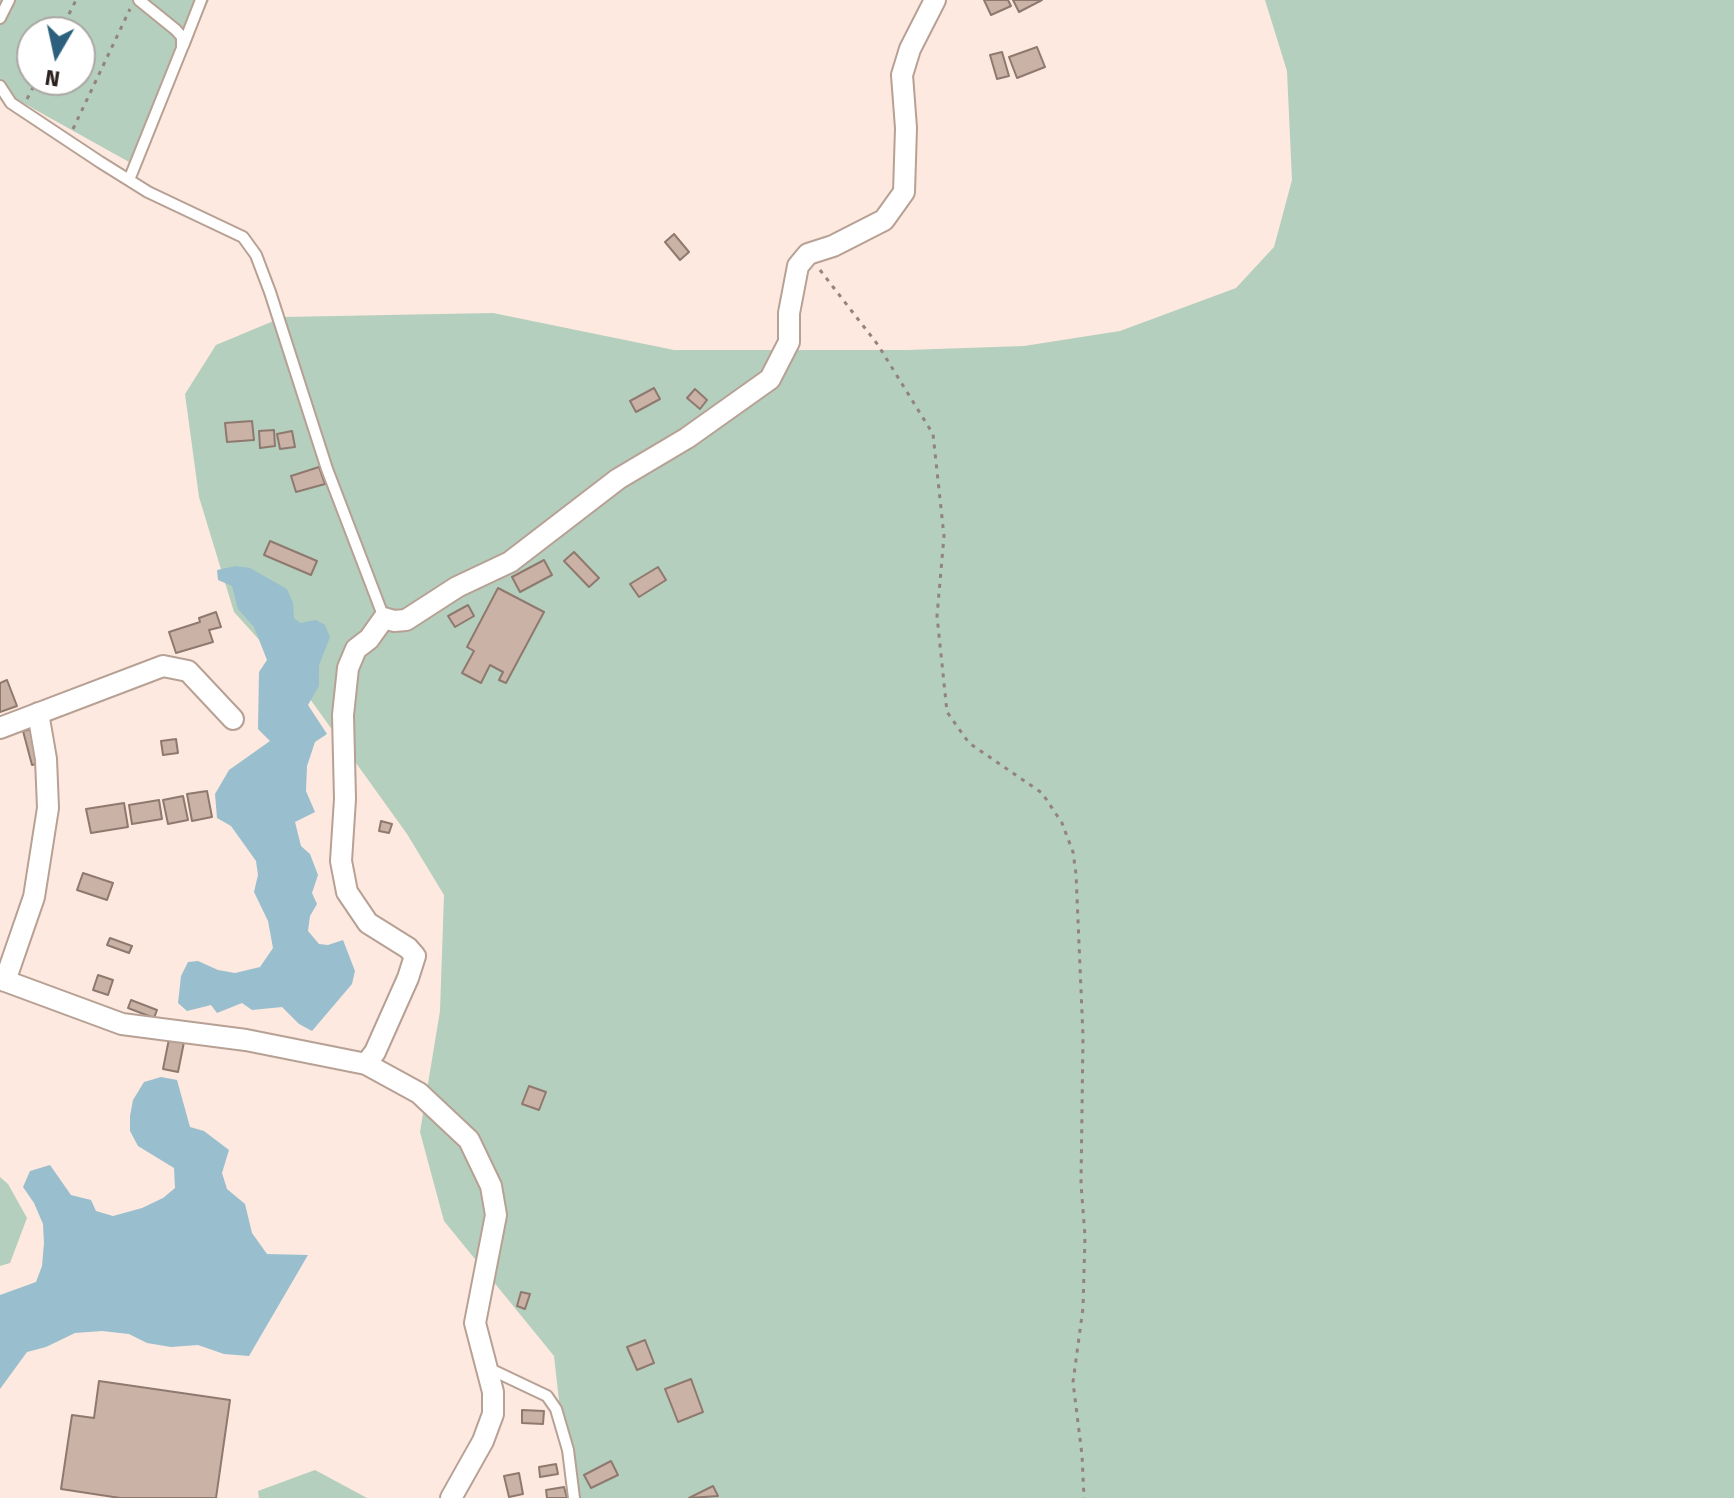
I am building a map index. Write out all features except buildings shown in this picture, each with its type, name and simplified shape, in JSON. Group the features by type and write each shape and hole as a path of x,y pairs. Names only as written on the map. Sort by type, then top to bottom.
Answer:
{"street":[{"path":"366,1064 375,1052 415,956 408,948 368,923 347,892 341,861 345,799 343,715 348,668 356,649 369,639 384,618 406,620 457,587 510,562 618,479 687,438 770,379 789,342 789,313 798,266 808,254 833,246 884,220 904,192 906,128 902,75 910,49 935,0"},
{"path":"0,728 163,666 188,671 233,719"},
{"path":"38,713 46,759 48,808 34,897 2,980 122,1024 246,1040 366,1064 419,1093 469,1140 491,1186 496,1215 475,1323 493,1392 493,1414 483,1441 451,1498"}],"lane":[{"path":"0,18 9,0"},
{"path":"136,0 176,30 182,37 182,48"},
{"path":"129,180 201,0"},
{"path":"0,86 11,103 129,180 243,237 256,255 327,469 384,618"},
{"path":"486,1368 547,1396 556,1409 568,1450 574,1498"}],"path":[{"path":"68,140 136,0"},
{"path":"22,110 29,96"},
{"path":"808,254 878,345 933,434 944,536 937,616 947,712 969,743 1042,793 1062,823 1073,852 1083,1036 1081,1184 1085,1236 1083,1308 1073,1382 1084,1498"}],"green space":[{"path":"0,0 209,0 129,162 0,90"},
{"path":"1265,0 1734,0 1734,1498 570,1498 554,1356 444,1221 420,1132 440,1011 444,895 407,834 300,685 234,612 199,497 185,394 216,345 283,317 493,313 674,350 907,350 1024,346 1120,331 1236,288 1274,247 1292,180 1287,71"},
{"path":"0,1177 8,1184 27,1218 10,1263 0,1266"},
{"path":"315,1470 367,1498 259,1498 258,1491"}],"water":[{"path":"236,566 250,568 287,589 293,603 294,618 300,623 316,620 325,625 330,637 319,665 319,686 308,705 327,734 315,742 307,766 306,791 315,812 295,822 301,846 310,854 318,875 312,893 317,904 310,916 308,931 319,944 328,945 343,940 355,971 352,984 312,1031 299,1024 282,1007 252,1010 242,1003 217,1013 211,1005 187,1011 178,1003 181,976 188,962 198,961 235,973 260,967 273,948 268,921 254,892 258,875 256,861 231,826 217,818 215,794 229,770 270,741 258,729 259,672 267,660 254,627 238,609 232,586 218,580 217,570"},
{"path":"161,1077 177,1080 190,1127 204,1131 229,1150 222,1173 227,1189 245,1204 252,1233 267,1254 308,1255 249,1356 224,1354 198,1345 171,1347 147,1343 129,1334 102,1331 75,1333 27,1352 0,1389 0,1295 36,1282 42,1266 43,1224 23,1187 30,1171 50,1165 71,1195 91,1200 96,1211 113,1216 163,1198 175,1188 174,1168 138,1146 130,1131 133,1100 144,1082"}]}
